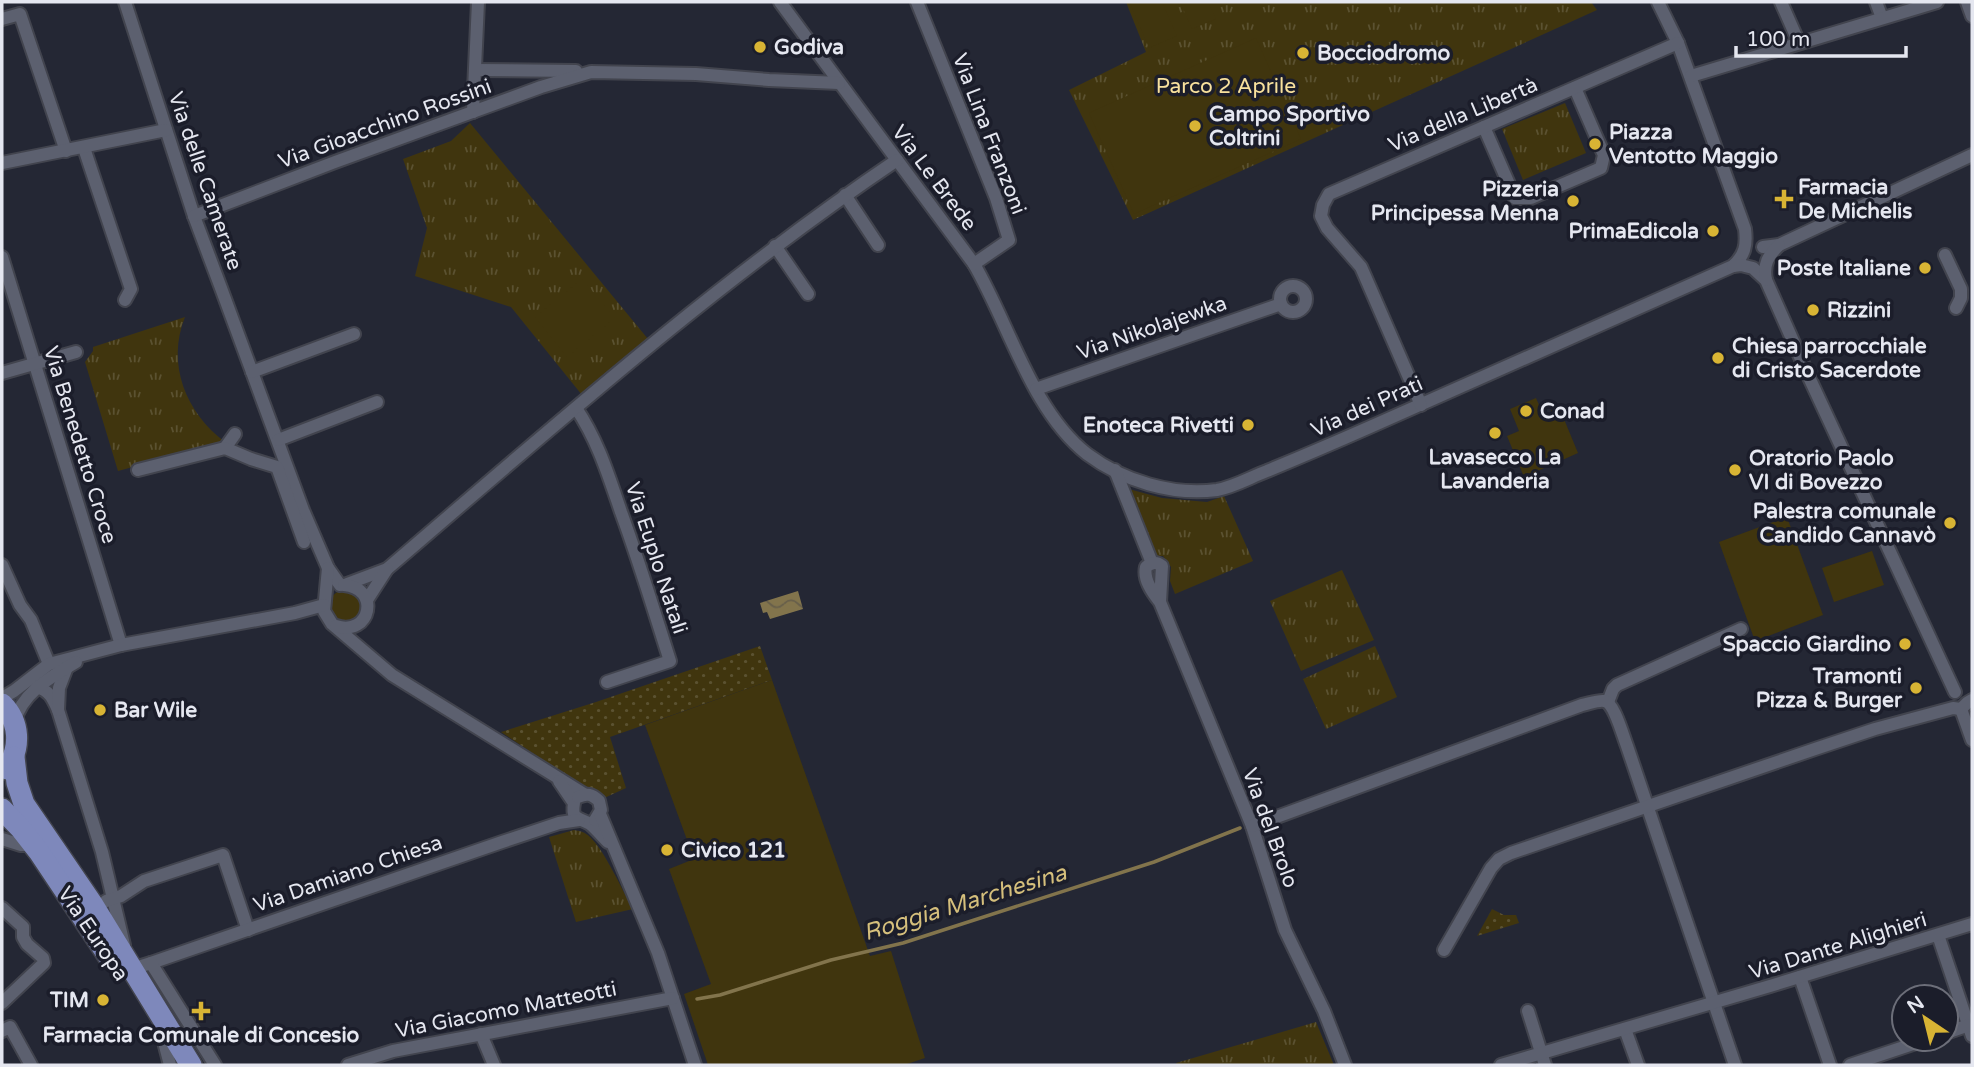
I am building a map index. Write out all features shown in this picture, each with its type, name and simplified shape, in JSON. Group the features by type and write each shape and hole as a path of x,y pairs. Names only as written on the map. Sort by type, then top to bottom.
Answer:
{"main road":[{"path":"2,704 15,723"},
{"name":"Via Europa","path":"15,723 17,740 8,766 24,804 33,820 103,901 191,1065"},
{"name":"Via Europa","path":"2,809 34,845 178,1065"}],"street":[{"name":"Via delle Camerate","path":"125,2 194,216 303,510 328,568 344,585 356,587 367,600"},
{"path":"473,112 478,2"},
{"name":"Via Le Brede","path":"780,2 974,264 1035,389"},
{"name":"Via Lina Franzoni","path":"917,2 996,198 1009,240 974,264"},
{"path":"1658,2 1691,76 1745,229 1764,253 1766,280 1808,375 1962,700 1972,740"},
{"path":"1782,2 1799,43"},
{"path":"1876,2 1882,18"},
{"path":"1691,76 1937,2"},
{"path":"1967,2 1972,16"},
{"path":"2,19 20,14 66,151"},
{"name":"Via della Libertà","path":"1421,405 1360,267 1327,228 1321,216 1329,194 1678,43"},
{"name":"Via Gioacchino Rossini","path":"476,70 696,75 839,83"},
{"name":"Via Gioacchino Rossini","path":"194,216 541,87 591,72"},
{"path":"1484,127 1515,198 1531,198 1601,168 1604,155 1575,88"},
{"path":"2,163 166,130"},
{"path":"84,148 131,289 125,300"},
{"name":"Via dei Prati","path":"1035,389 1062,429 1075,443 1089,455 1115,470 1165,488 1186,491 1225,488 1421,405 1745,261 1760,267 1764,253 1779,245 1972,155"},
{"path":"295,614 346,628 360,623 367,613 367,600 387,569 654,341 775,246 897,160"},
{"path":"845,195 878,245"},
{"path":"1745,229 1745,261 1766,280"},
{"path":"775,246 808,294"},
{"name":"Via dei Prati","path":"1745,261 1750,246 1764,253"},
{"path":"1945,255 1961,289 1961,298 1956,308"},
{"name":"Via Benedetto Croce","path":"2,257 121,645"},
{"name":"Via Nikolajewka","path":"1035,389 1281,304"},
{"path":"252,372 354,334"},
{"path":"2,373 76,352"},
{"path":"278,440 377,402"},
{"name":"Via Euplo Natali","path":"576,408 592,432 602,456 670,661 607,682"},
{"path":"225,448 235,434"},
{"path":"138,470 225,448 277,467 304,542"},
{"name":"Via del Brolo","path":"1115,470 1152,563 1162,566 1160,602 1252,826 1285,930 1324,1011 1345,1065"},
{"path":"2,565 20,605 31,620 49,664"},
{"name":"Via delle Camerate","path":"328,568 324,611 333,624"},
{"path":"2,698 49,664 121,645 295,614 324,602 331,590 387,569"},
{"path":"360,623 368,654"},
{"path":"333,624 392,675 556,778 579,810 613,847"},
{"path":"1735,1065 1610,705 1610,694 1617,685 1741,629"},
{"path":"15,723 22,703 37,687 88,654"},
{"path":"58,710 59,688 67,667"},
{"path":"37,687 50,694 58,710 102,852 103,901 121,895 144,881 223,855 248,930"},
{"path":"1252,826 1582,705 1604,700 1610,705"},
{"path":"1444,950 1492,868 1499,859 1511,853 1962,700"},
{"path":"579,810 595,797 599,801 600,814 658,953 695,1065"},
{"path":"579,810 593,821 600,814"},
{"name":"Via Damiano Chiesa","path":"137,965 248,930 559,823 579,810"},
{"path":"2,839 21,845 34,845"},
{"path":"2,908 23,927 23,937 27,944 43,958 44,963 2,1003"},
{"name":"Via Dante Alighieri","path":"1501,1065 1543,1059 1625,1029 1972,924"},
{"path":"1938,935 1970,1031"},
{"name":"Via Europa","path":"137,965 215,1065"},
{"path":"1800,977 1830,1065"},
{"name":"Via Giacomo Matteotti","path":"348,1065 393,1051 673,998"},
{"path":"1528,1011 1543,1059"},
{"path":"2,1031 10,1027 31,1065"},
{"path":"1625,1029 1638,1065"},
{"path":"481,1034 494,1065"},
{"path":"164,1042 170,1065"},
{"path":"1850,1065 1890,1052"}],"green space":[{"name":"Parco 2 Aprile","path":"1126,2 1591,2 1597,10 1133,220 1069,90 1146,52"},
{"path":"1162,2 1177,36 1149,48 1130,3"},
{"path":"1180,2 1208,2 1216,19 1192,29"},
{"name":"Campo Sportivo Coltrini","path":"1256,38 1301,139 1134,214 1089,113"},
{"path":"1565,103 1586,153 1523,180 1502,129"},
{"path":"470,123 648,339 582,395 511,307 415,276 427,228 403,159 451,141"},
{"path":"582,279 615,318 567,357 535,317"},
{"path":"185,317 178,352 183,386 200,417 225,442 118,471 85,362 93,347"},
{"path":"1536,398 1545,419 1553,415 1551,410 1559,407 1578,453 1524,477 1507,436 1519,431 1510,409"},
{"path":"1125,488 1162,498 1207,502 1224,496 1253,561 1175,594 1170,581 1171,567 1163,556 1154,556"},
{"path":"1787,517 1823,615 1755,641 1719,542"},
{"path":"1872,551 1884,585 1834,602 1822,568"},
{"path":"1342,570 1374,640 1301,671 1270,601"},
{"path":"345,590 356,595 361,606 356,617 345,622 334,617 329,606 334,595"},
{"path":"760,646 772,680 610,737 626,788 602,799 501,732 596,702"},
{"path":"1375,646 1397,697 1326,729 1303,679"},
{"path":"772,680 870,956 891,951 925,1058 904,1065 708,1065 684,994 711,984 669,869 694,859 645,725"},
{"path":"574,830 586,834 596,843 633,909 576,922 549,837"},
{"path":"1492,909 1504,915 1516,915 1519,923 1477,936"},
{"path":"1316,1022 1334,1065 1176,1063"}],"water":[{"path":"798,591 803,609 770,619 767,612 763,613 760,603"}],"waterway":[{"name":"Roggia Marchesina","path":"697,999 720,995 831,960 903,943 1154,862 1240,828"}],"place":[{"name":"Godiva","path":"760,47"},
{"name":"Bocciodromo","path":"1303,53"},
{"name":"Campo Sportivo Coltrini","path":"1195,126"},
{"name":"Piazza Ventotto Maggio","path":"1595,144"},
{"name":"Farmacia De Michelis","path":"1784,199"},
{"name":"Pizzeria Principessa Menna","path":"1573,201"},
{"name":"PrimaEdicola","path":"1713,231"},
{"name":"Poste Italiane","path":"1925,268"},
{"name":"Rizzini","path":"1813,310"},
{"name":"Chiesa parrocchiale di Cristo Sacerdote","path":"1718,358"},
{"name":"Conad","path":"1526,411"},
{"name":"Enoteca Rivetti","path":"1248,425"},
{"name":"Lavasecco La Lavanderia","path":"1495,433"},
{"name":"Oratorio Paolo VI di Bovezzo","path":"1735,470"},
{"name":"Palestra comunale Candido Cannavò","path":"1950,523"},
{"name":"Spaccio Giardino","path":"1905,644"},
{"name":"Tramonti Pizza & Burger","path":"1916,688"},
{"name":"Bar Wile","path":"100,710"},
{"name":"Civico 121","path":"667,850"},
{"name":"TIM","path":"103,1000"},
{"name":"Farmacia Comunale di Concesio","path":"201,1011"}]}
